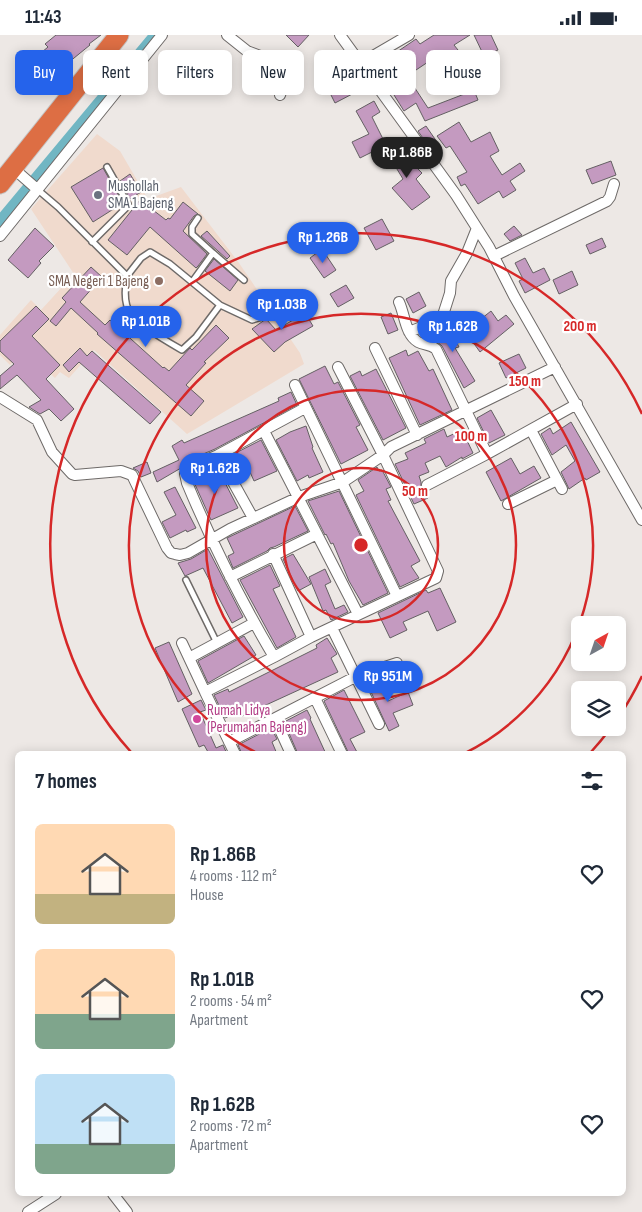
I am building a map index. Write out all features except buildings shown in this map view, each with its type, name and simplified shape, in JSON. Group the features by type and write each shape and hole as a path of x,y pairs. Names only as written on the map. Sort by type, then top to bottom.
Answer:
{"highway":[{"path":"0,184 17,172 119,35"}],"street":[{"path":"0,236 162,35"},
{"path":"227,35 246,50"},
{"path":"340,35 351,50"},
{"path":"383,50 409,35"},
{"path":"384,95 477,228 642,520"},
{"path":"17,172 36,189"},
{"path":"494,257 607,201 614,185"},
{"path":"409,332 443,315 449,298 451,281 468,253 477,228"},
{"path":"399,302 409,332 418,342 432,345 436,349 487,454"},
{"path":"375,348 417,435"},
{"path":"205,692 311,637 432,580 438,573 383,455 338,367"},
{"path":"0,397 37,420 52,452 72,474 121,471 132,475 167,548 171,553 180,555 188,553 253,518 299,497 343,481 383,455 391,447 555,367"},
{"path":"295,385 397,596"},
{"path":"427,485 577,404"},
{"path":"274,657 211,540 185,474 192,465 218,455 305,408"},
{"path":"508,504 559,484 531,430"},
{"path":"264,431 358,614"},
{"path":"218,455 253,518"},
{"path":"230,577 317,534"},
{"path":"273,555 311,637"},
{"path":"189,658 254,623"},
{"path":"332,628 379,723"},
{"path":"182,643 234,751"},
{"path":"229,742 357,676 398,663"},
{"path":"315,698 341,751"},
{"path":"275,719 290,751"},
{"path":"28,1212 53,1196"},
{"path":"114,1196 126,1212"}],"lane":[{"path":"92,241 128,204 106,167"},
{"path":"36,189 58,207 127,275"},
{"path":"198,218 192,227 192,234 244,280"},
{"path":"220,305 196,337 182,350 162,339 130,313 126,301 125,286 127,275 141,258 150,251 170,264 220,305 252,320 262,317 267,311"},
{"path":"192,282 212,253"},
{"path":"186,581 217,643"}],"shaded area":[{"name":"SMA Negeri 1 Bajeng","path":"97,134 120,151 148,199 181,187 239,263 300,353 304,364 187,434 94,350 69,378 60,372 55,378 25,351 10,365 0,355 0,335 31,300 41,310 74,274 31,209"}],"waterway":[{"path":"0,221 155,35"}],"place":[{"name":"Mushollah SMA 1 Bajeng","path":"98,195"},
{"name":"SMA Negeri 1 Bajeng","path":"159,281"},
{"name":"Rumah Lidya (Perumahan Bajeng)","path":"197,719"}]}
